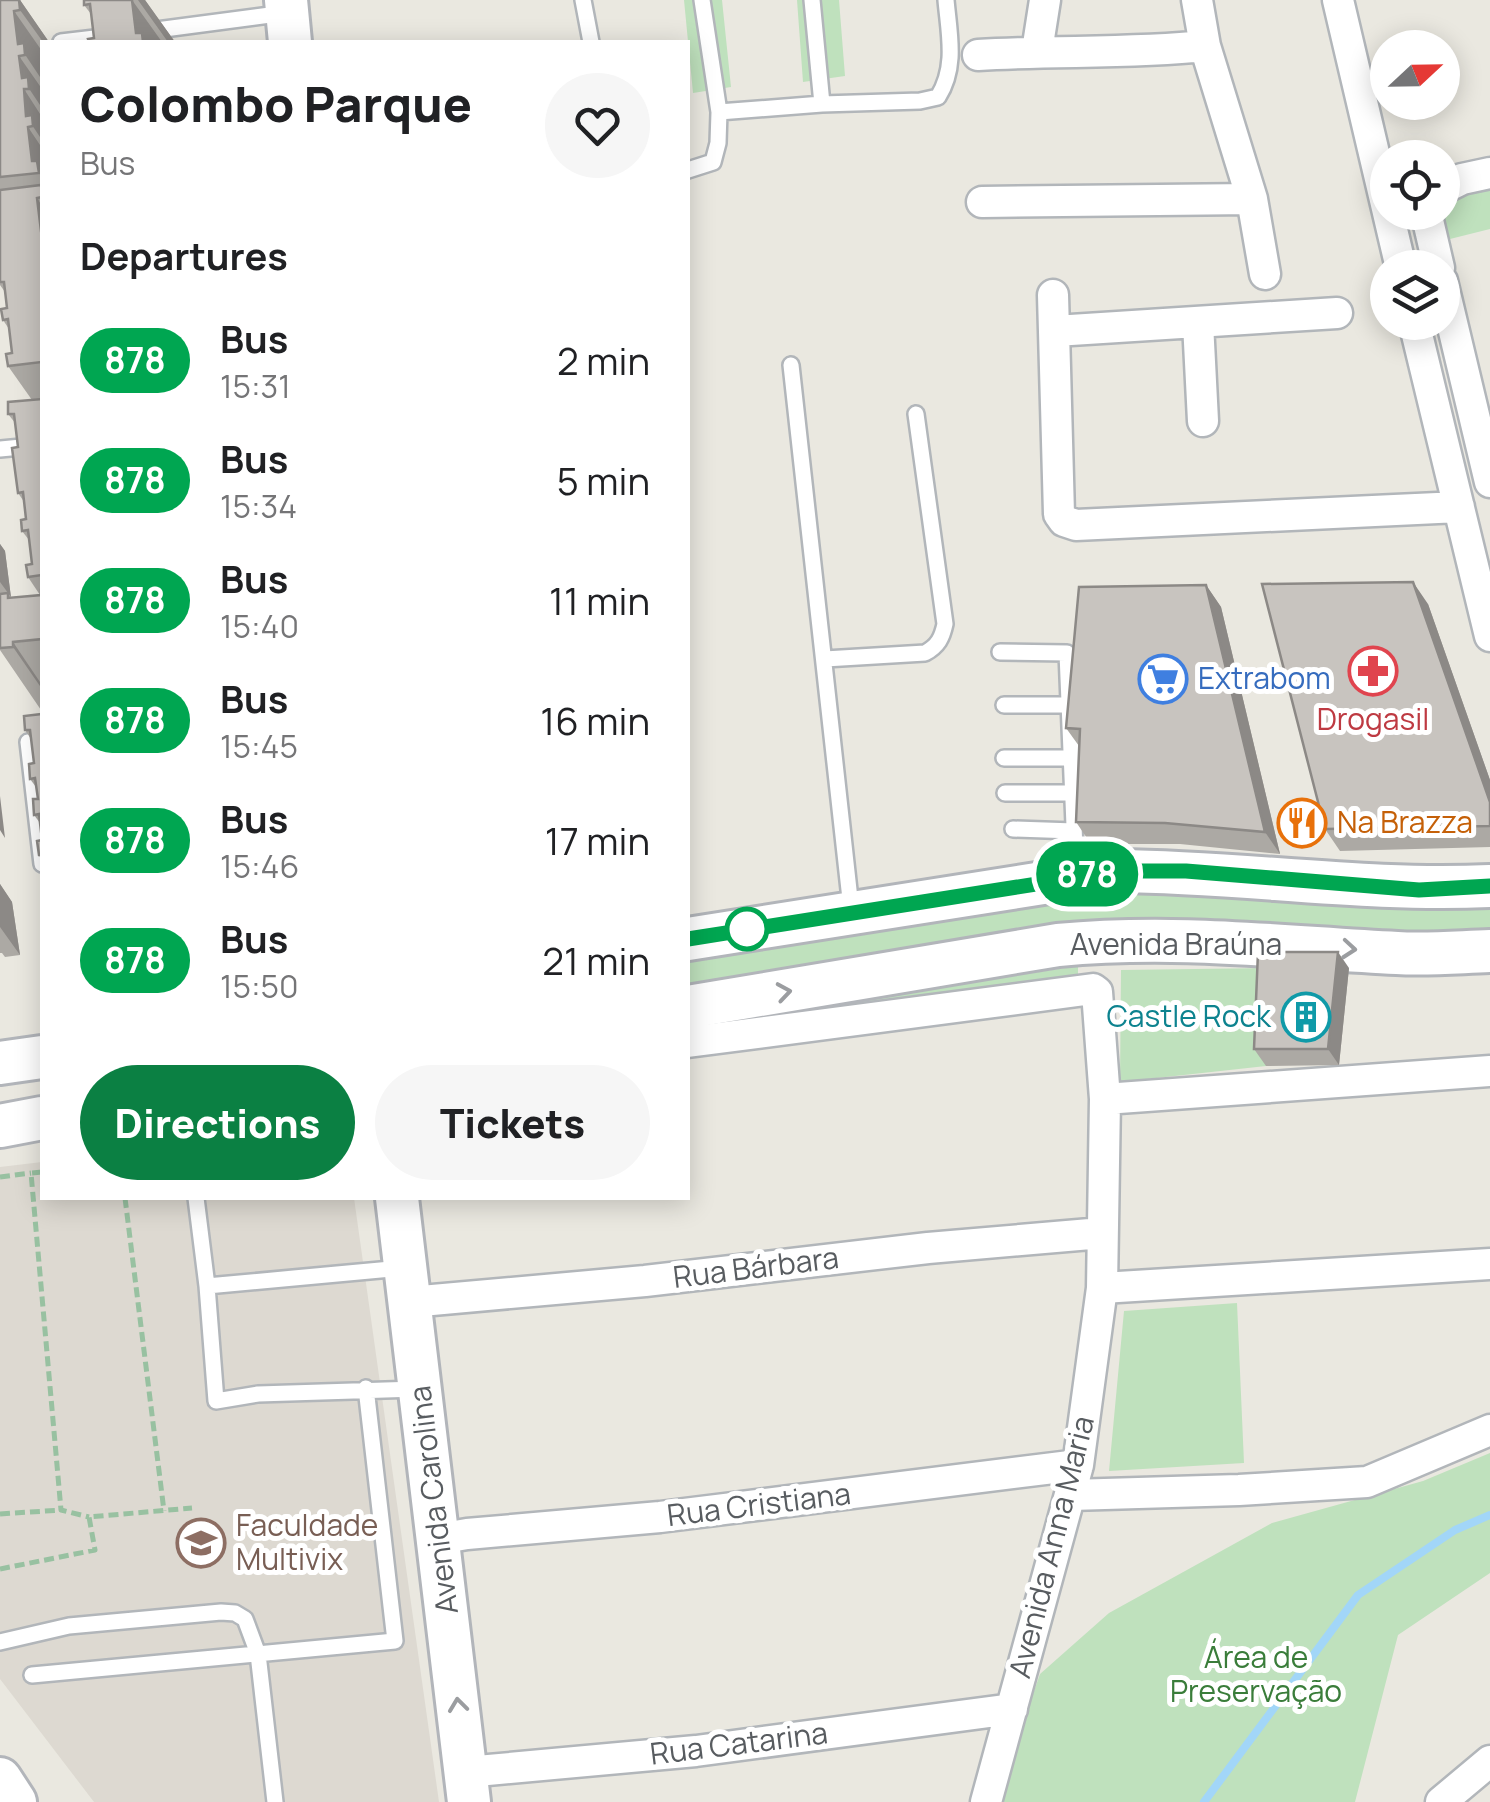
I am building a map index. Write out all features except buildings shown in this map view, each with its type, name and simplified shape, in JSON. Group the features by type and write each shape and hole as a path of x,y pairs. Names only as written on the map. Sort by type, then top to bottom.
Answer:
{"street":[{"path":"1038,51 1045,0"},
{"path":"1198,0 1205,46 1252,198 1264,274"},
{"path":"1338,0 1397,250"},
{"path":"978,55 1141,52 1205,46"},
{"path":"1460,182 1490,173"},
{"path":"982,202 1252,198"},
{"path":"1053,295 1059,514 1064,521 1076,525 1459,507"},
{"path":"1054,331 1336,313"},
{"path":"1198,323 1204,421"},
{"path":"1418,340 1490,636"},
{"path":"1456,340 1490,482"},
{"path":"690,939 1119,871 1186,871 1419,890 1490,886"},
{"name":"Avenida Braúna","path":"690,1007 1058,945 1111,940 1255,942 1401,953 1490,951"},
{"name":"Avenida Anna Maria","path":"690,1042 1096,990 1104,1099 1102,1288 1078,1465 986,1802"},
{"path":"0,1063 40,1057"},
{"path":"1104,1099 1490,1071"},
{"path":"0,1126 40,1118"},
{"name":"Avenida Carolina","path":"397,1200 467,1787"},
{"name":"Rua Bárbara","path":"409,1285 646,1281 928,1248 1102,1234"},
{"path":"1102,1288 1490,1264"},
{"path":"1071,1495 1258,1490 1367,1482 1490,1430"},
{"name":"Rua Cristiana","path":"438,1540 466,1534 679,1515 1078,1465"},
{"name":"Rua Catarina","path":"467,1787 696,1751 1012,1709"},
{"path":"1440,1802 1490,1761"},
{"path":"0,1779 15,1802"}],"lane":[{"path":"583,0 591,40"},
{"path":"690,169 713,162 718,143 719,112 702,0"},
{"path":"812,0 822,104"},
{"path":"719,112 938,97 949,79 951,50 946,0"},
{"path":"140,32 288,18"},
{"path":"78,40 121,35"},
{"path":"791,365 852,912"},
{"path":"825,659 925,652 942,638 945,624 916,414"},
{"path":"0,449 40,444"},
{"path":"1000,652 1067,652 1076,876"},
{"path":"1004,705 1069,706"},
{"path":"28,742 40,847"},
{"path":"1004,758 1071,758"},
{"path":"1005,793 1072,793"},
{"path":"1012,829 1074,831"},
{"path":"196,1200 208,1286 216,1400 366,1388 421,1389"},
{"path":"208,1286 409,1285"},
{"path":"32,1675 396,1641 366,1388"},
{"path":"0,1642 69,1626 221,1612 246,1619 258,1654 275,1802"}],"path":[{"path":"30,1172 61,1510"},
{"path":"0,1176 40,1172"},
{"path":"125,1200 164,1511"},
{"path":"0,1514 61,1510 88,1517 192,1508"},
{"path":"0,1569 95,1550 88,1517"}],"shaded area":[{"name":"Faculdade Multivix","path":"40,1162 40,1200 354,1200 439,1802 94,1802 0,1679 0,1167"}],"green space":[{"path":"684,0 722,0 731,87 693,93"},
{"path":"797,0 839,0 845,76 803,82"},
{"path":"1490,185 1490,229 1442,241 1440,230 1460,230 1460,193"},
{"path":"1091,891 1490,898 1490,931 1390,933 1174,919 1056,927 690,989 690,956"},
{"path":"1078,966 1078,982 718,1027 719,1015"},
{"path":"1269,968 1266,1066 1120,1082 1121,970"},
{"path":"1237,1303 1244,1463 1109,1471 1124,1311"},
{"name":"Área de Preservação","path":"1490,1453 1490,1573 1398,1635 1355,1802 995,1802 1040,1674 1109,1613 1272,1523 1423,1481"}],"waterway":[{"path":"1204,1802 1358,1595 1455,1530 1490,1515"}],"bus line":[{"name":"878","path":"690,939 1119,871 1186,871 1419,890 1490,886"}],"place":[{"name":"Drogasil","path":"1373,671"},
{"name":"Extrabom","path":"1163,679"},
{"name":"Na Brazza","path":"1302,823"},
{"name":"Castle Rock","path":"1306,1017"},
{"name":"Faculdade Multivix","path":"201,1543"}]}
